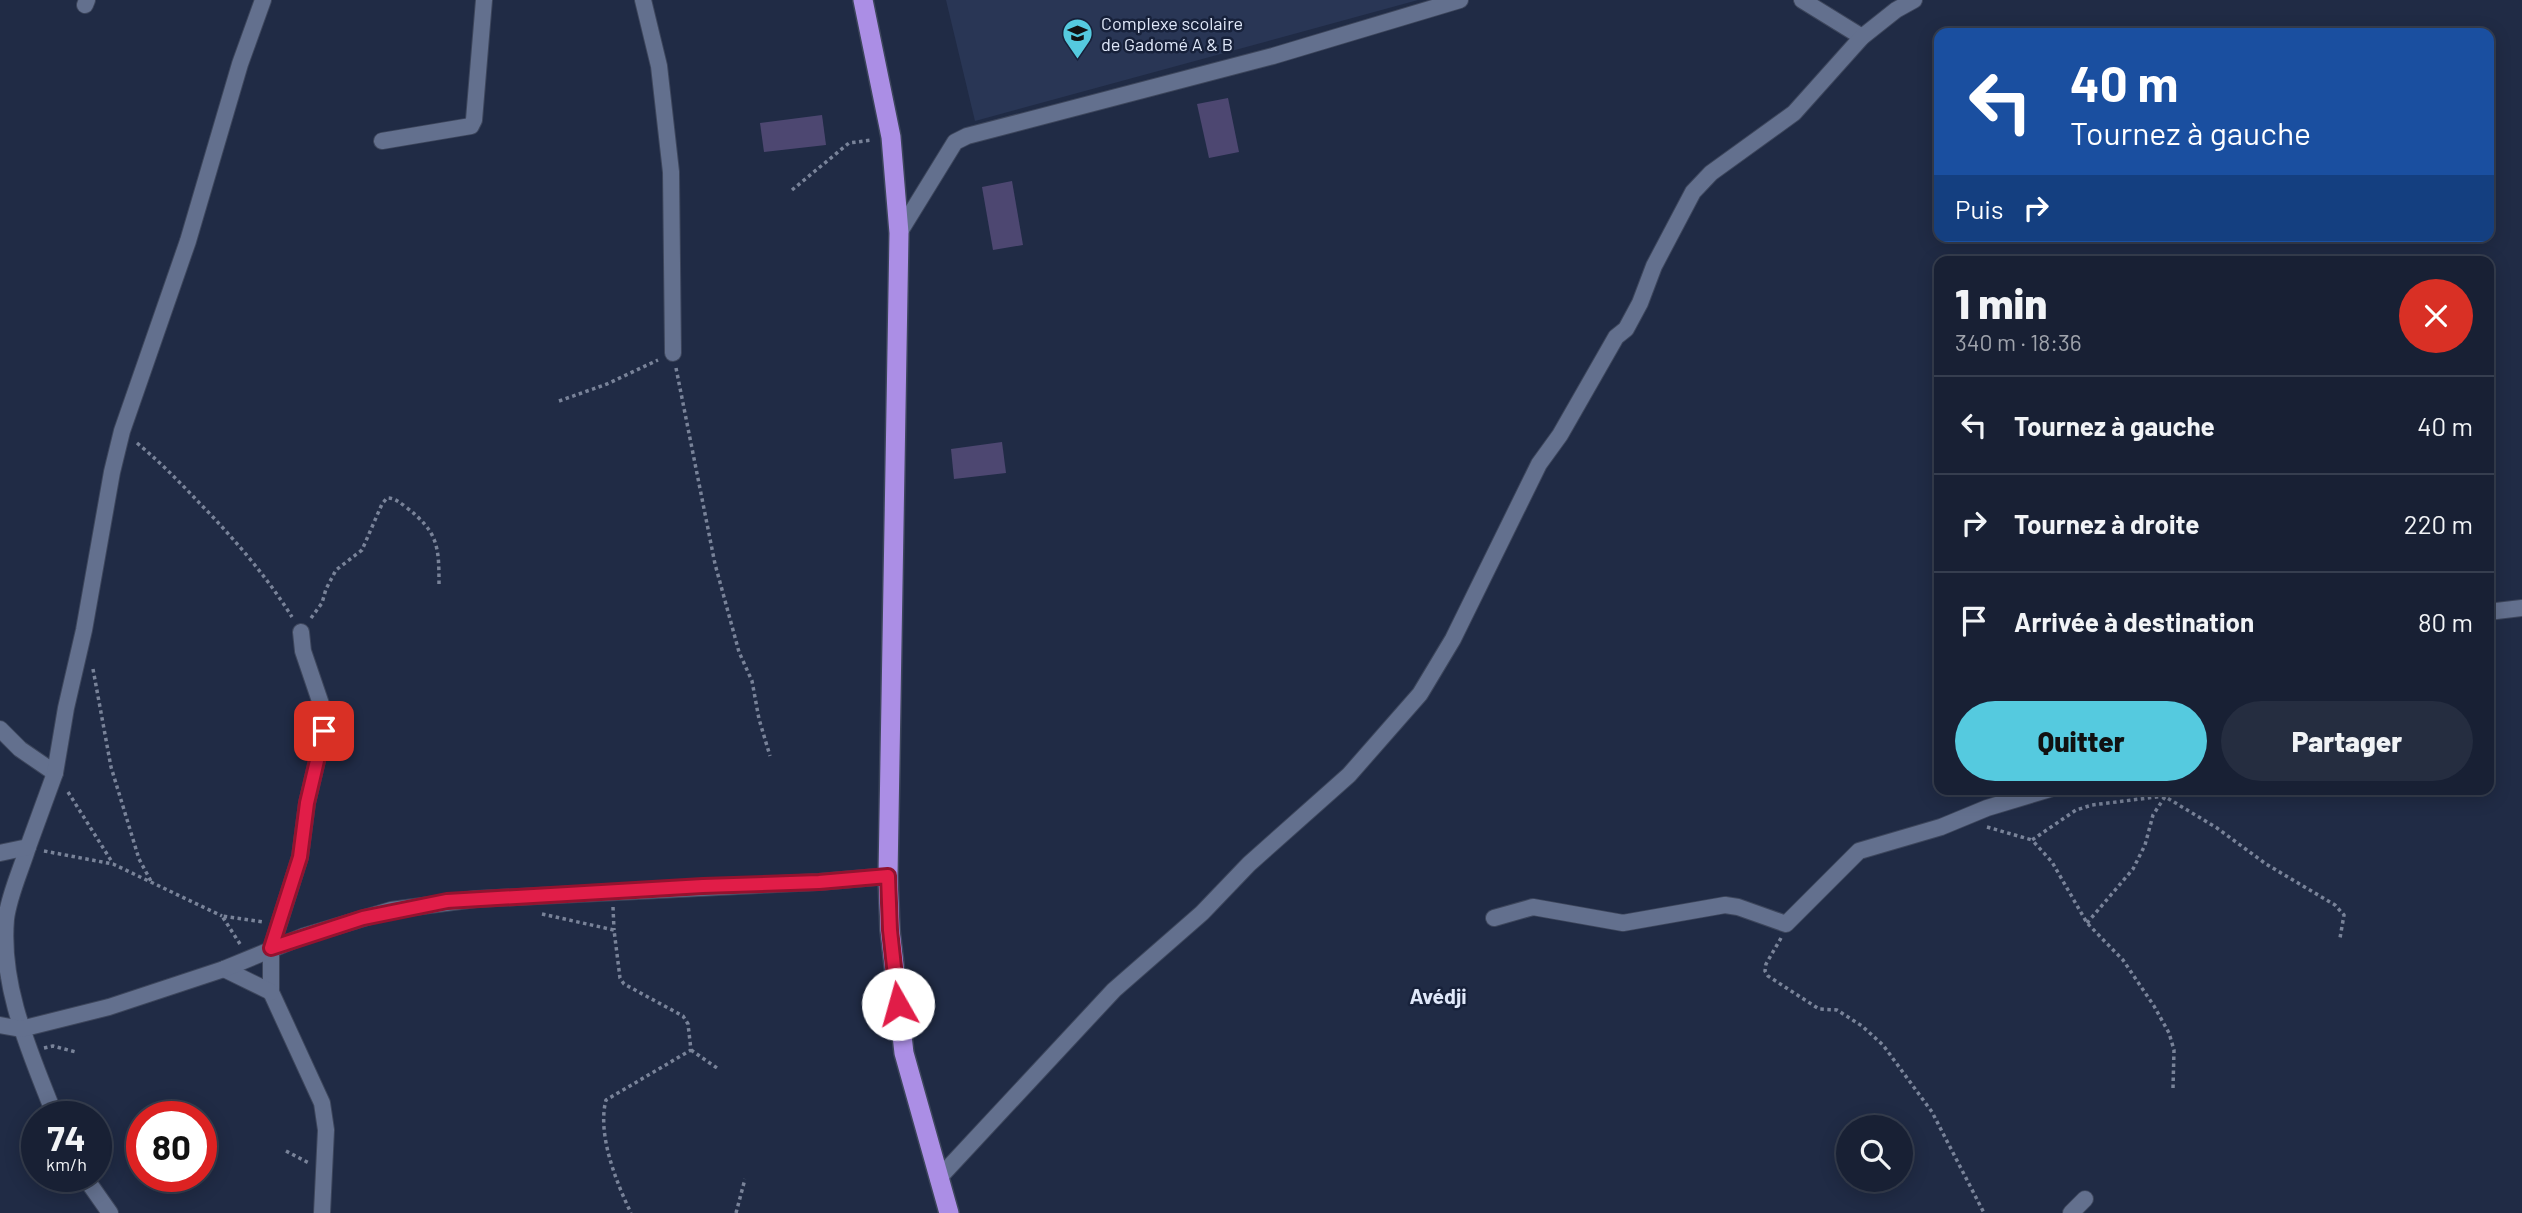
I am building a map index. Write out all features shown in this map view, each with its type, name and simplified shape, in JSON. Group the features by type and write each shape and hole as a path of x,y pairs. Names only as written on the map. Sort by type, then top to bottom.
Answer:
{"highway":[{"path":"863,0 891,137 899,233 888,876 890,930 904,1053 949,1213"}],"street":[{"path":"49,1101 21,1029 6,971 4,947 7,912 55,773 122,431 188,241 240,64 263,0"},
{"path":"382,141 471,126 474,120 484,0"},
{"path":"643,0 659,66 671,172 673,353"},
{"path":"899,233 955,142 967,136 1273,56 1460,0"},
{"path":"1802,0 1862,37"},
{"path":"938,1179 1114,990 1202,914 1249,864 1343,780 1385,737 1420,694 1453,639 1539,464 1560,435 1613,342 1626,328 1640,303 1654,266 1693,192 1711,173 1794,113 1862,37 1896,10 1914,0"},
{"path":"2494,610 2522,608"},
{"path":"301,632 303,651 321,704 324,731 307,803 300,857 271,948 271,992 322,1102 326,1130 322,1213"},
{"path":"0,729 20,749 55,773"},
{"path":"1494,918 1533,907 1623,923 1725,905 1786,924 1859,850 1941,827 1987,808 2030,795"},
{"path":"0,853 28,847"},
{"path":"0,1025 21,1029 109,1007 225,969 271,948 363,918 447,901 888,876"},
{"path":"225,969 271,992"},
{"path":"95,1192 110,1213"},
{"path":"2071,1213 2085,1199"}],"path":[{"path":"792,190 849,143 858,142"},
{"path":"559,401 607,384 673,353 715,564 739,652 752,681 770,756"},
{"path":"122,431 186,486 252,561 301,632 322,603 336,570 362,550 387,498 394,498 426,523 439,552 439,584"},
{"path":"93,668 111,767 139,859 152,883"},
{"path":"55,773 113,864"},
{"path":"2087,923 2133,869 2145,845 2152,815 2164,796"},
{"path":"2032,840 2076,810 2092,805 2164,796 2217,828 2266,864 2335,905 2344,915 2340,938"},
{"path":"1981,827 2032,840 2052,862 2087,923 2123,960 2169,1033 2174,1050 2173,1088"},
{"path":"28,847 113,864 222,916 279,924"},
{"path":"535,913 614,930 620,978 624,985 683,1016 688,1024 691,1050 717,1068"},
{"path":"222,916 249,957"},
{"path":"1786,924 1779,943 1766,964 1765,971 1768,976 1819,1009 1837,1010 1862,1026 1883,1045 1932,1112 1984,1213"},
{"path":"29,1050 53,1046 76,1052"},
{"path":"631,1213 608,1153 604,1113 606,1100 691,1050"},
{"path":"736,1213 745,1178"}],"shaded area":[{"name":"Complexe scolaire de Gadomé A & B","path":"946,0 1418,0 975,121"}],"building":[{"path":"1228,98 1239,152 1209,158 1197,104"},
{"path":"822,115 826,145 764,152 760,123"},
{"path":"1012,181 1023,245 993,250 982,187"},
{"path":"1002,442 1006,473 954,479 951,449"}],"place":[{"name":"Complexe scolaire de Gadomé A & B","path":"1078,60"}],"district":[{"name":"Avédji","path":"1438,995"}],"route":[{"path":"324,731 307,803 300,857 271,948 363,918 447,901 888,876 890,930 898,1004"}]}
